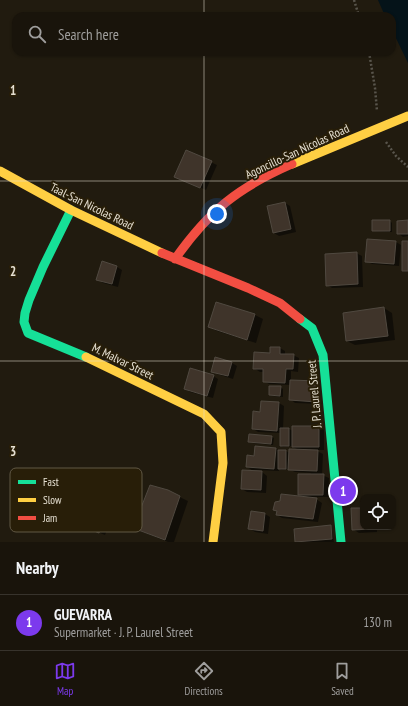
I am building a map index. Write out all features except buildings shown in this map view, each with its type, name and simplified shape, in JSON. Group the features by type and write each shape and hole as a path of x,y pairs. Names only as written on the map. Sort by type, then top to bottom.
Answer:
{"main road":[{"name":"Agoncillo-San Nicolas Road","path":"175,259 205,220 222,205 246,188 269,174 388,123 408,116"},
{"name":"Taal-San Nicolas Road","path":"0,171 71,210 175,259"},
{"name":"M. Malvar Street","path":"71,210 40,274 25,311 24,321 28,334 85,356 204,414 221,432 223,464 212,542"},
{"name":"J. P. Laurel Street","path":"175,259 248,288 280,303 312,328 323,355 341,542"}],"path":[{"path":"354,0 358,12"},
{"path":"370,56 375,88 378,128 396,156 408,166"}],"shaded area":[{"path":"378,0 408,0 408,63 396,38 396,12 383,12"}],"traffic: fast":[{"path":"71,210 43,267 29,300 24,322 28,333 86,357"},
{"path":"300,319 312,328 323,355 341,542"}],"traffic: slow":[{"path":"292,164 408,116"},
{"path":"0,171 71,210 162,253"},
{"path":"86,357 204,414 221,432 223,463 213,542"}],"traffic: jam":[{"path":"175,259 200,227 226,202 255,182 292,164"},
{"path":"162,253 248,288 280,303 300,319"}],"place":[{"name":"GUEVARRA","path":"343,491"}]}
